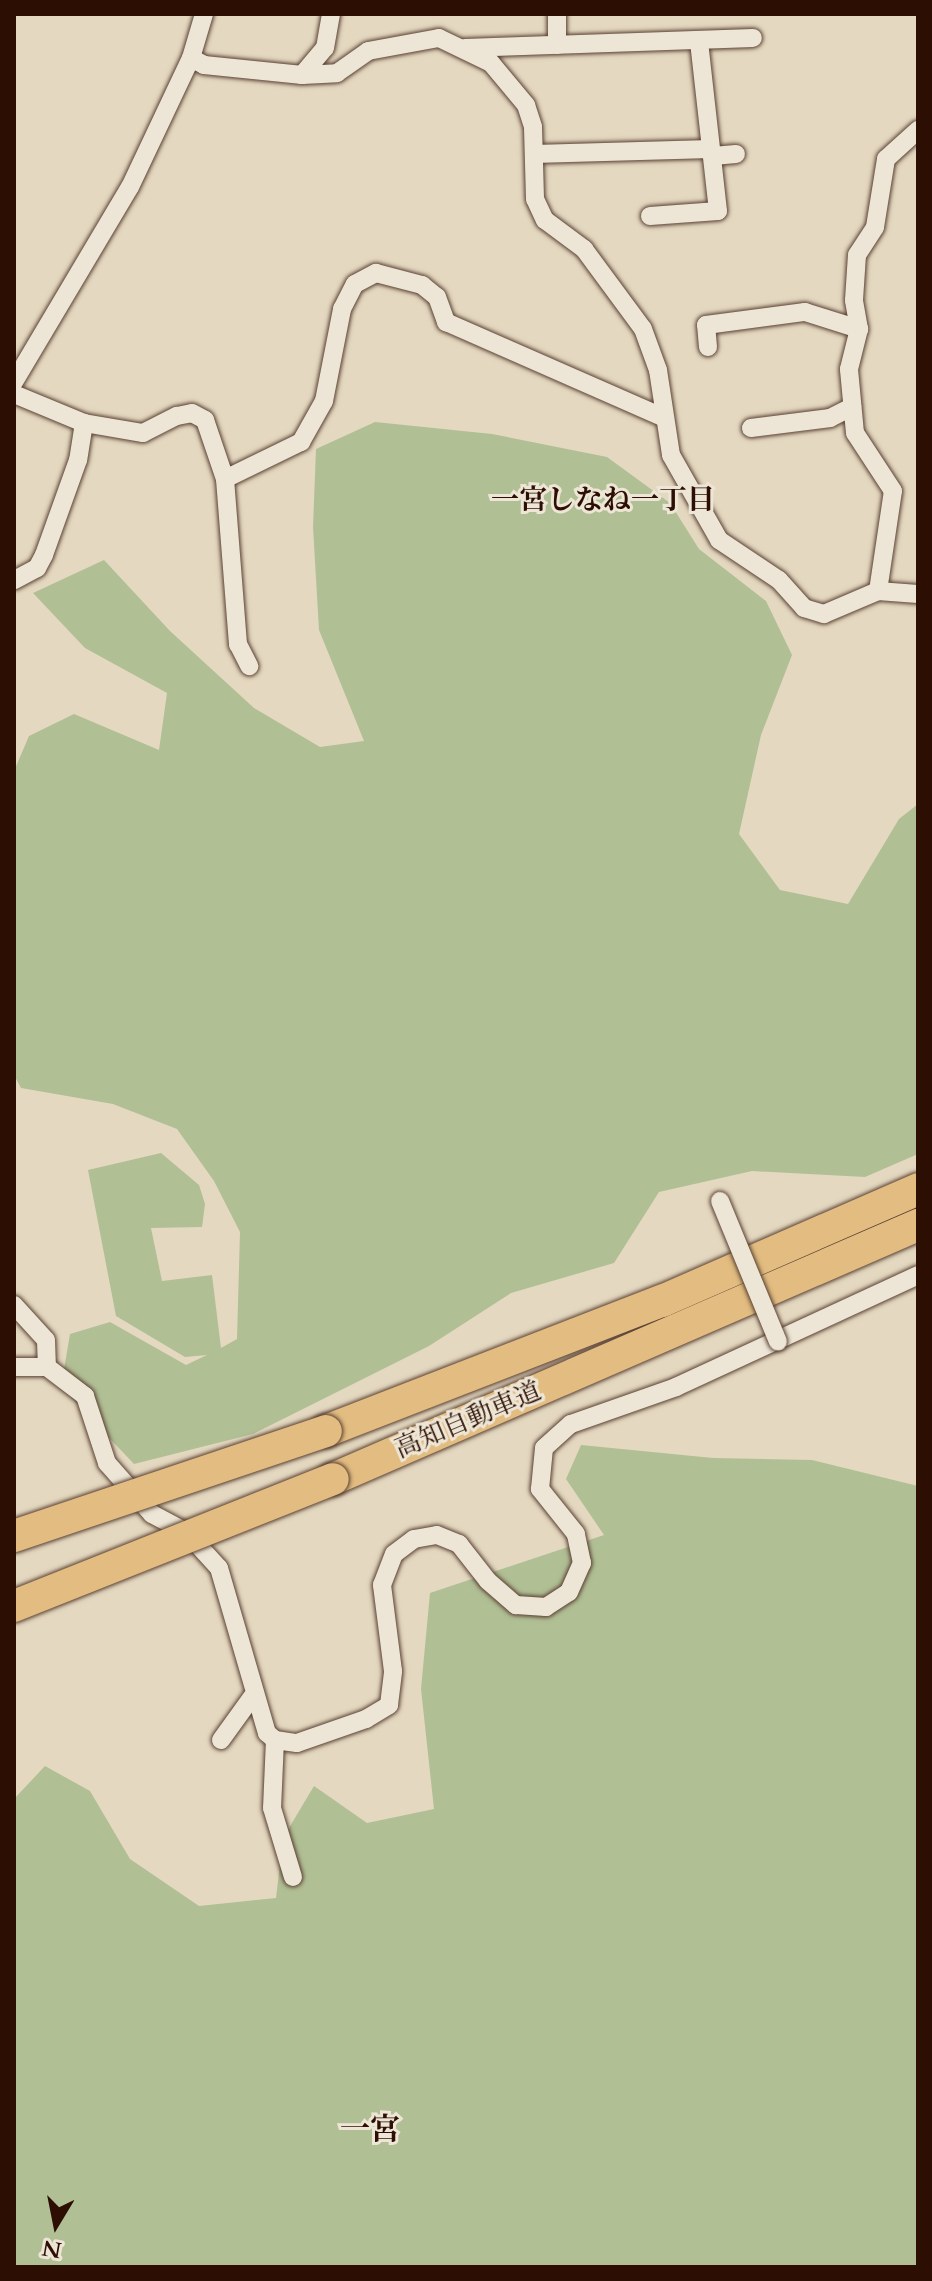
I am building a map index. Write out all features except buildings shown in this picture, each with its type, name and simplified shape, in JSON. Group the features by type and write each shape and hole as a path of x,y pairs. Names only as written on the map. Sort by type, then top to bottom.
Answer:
{"highway":[{"name":"高知自動車道","path":"14,1536 326,1431 662,1301 918,1189"},
{"name":"高知自動車道","path":"14,1606 333,1479 918,1225"}],"street":[{"path":"14,382 130,187 191,58 204,14"},
{"path":"302,75 325,48 331,14"},
{"path":"557,14 557,45"},
{"path":"191,58 204,65 302,75 337,73 368,51 439,38 491,63 526,105 533,127 535,199 545,220 584,249 643,329 658,370 662,417 671,455 719,540 779,580 804,608 824,614 878,591 918,594"},
{"path":"465,48 753,38"},
{"path":"650,216 718,211 699,41"},
{"path":"878,591 893,491 855,433 849,369 859,329 854,300 857,255 875,227 886,159 918,130"},
{"path":"534,154 736,154"},
{"path":"225,479 301,442 324,401 342,309 355,284 376,273 422,285 437,297 446,322 662,417"},
{"path":"708,347 706,325 805,312 859,329"},
{"path":"14,394 84,423 143,433 192,413 212,433 225,479 238,644 249,666"},
{"path":"751,428 830,418 852,407"},
{"path":"14,580 37,568 44,555 78,460 84,423"},
{"path":"720,1201 778,1342"},
{"path":"275,1740 297,1743 366,1719 389,1705 393,1671 382,1585 394,1554 414,1539 437,1535 459,1544 488,1581 516,1605 546,1607 569,1592 582,1563 576,1534 540,1489 544,1448 571,1424 676,1387 778,1342 815,1320 918,1275"},
{"path":"14,1305 46,1340 47,1367"},
{"path":"14,1367 47,1367 85,1396 107,1463 152,1514 187,1533 219,1568 237,1621 252,1697 275,1740 272,1808 293,1877"},
{"path":"221,1740 252,1697"}],"green space":[{"path":"375,422 492,434 607,457 670,503 699,549 766,601 792,655 761,735 739,834 780,890 848,904 899,819 918,804 918,1154 865,1177 752,1171 659,1192 614,1263 511,1293 429,1346 253,1434 134,1464 61,1387 70,1334 110,1322 186,1365 207,1355 185,1357 116,1316 88,1170 161,1153 199,1185 205,1204 202,1227 151,1228 162,1281 212,1275 221,1348 237,1339 240,1232 214,1181 177,1129 113,1104 21,1088 14,1075 14,771 29,736 74,714 159,750 167,693 85,648 33,593 104,560 170,631 254,708 320,747 364,741 319,630 313,527 316,449"},
{"path":"581,1445 713,1458 812,1460 918,1486 918,2267 14,2267 14,1799 45,1766 90,1791 130,1859 199,1906 276,1898 283,1838 314,1786 367,1823 434,1809 421,1689 430,1593 604,1535 566,1479"}],"district":[{"name":"一宮しなね一丁目","path":"603,500"},
{"name":"一宮","path":"370,2130"}]}
